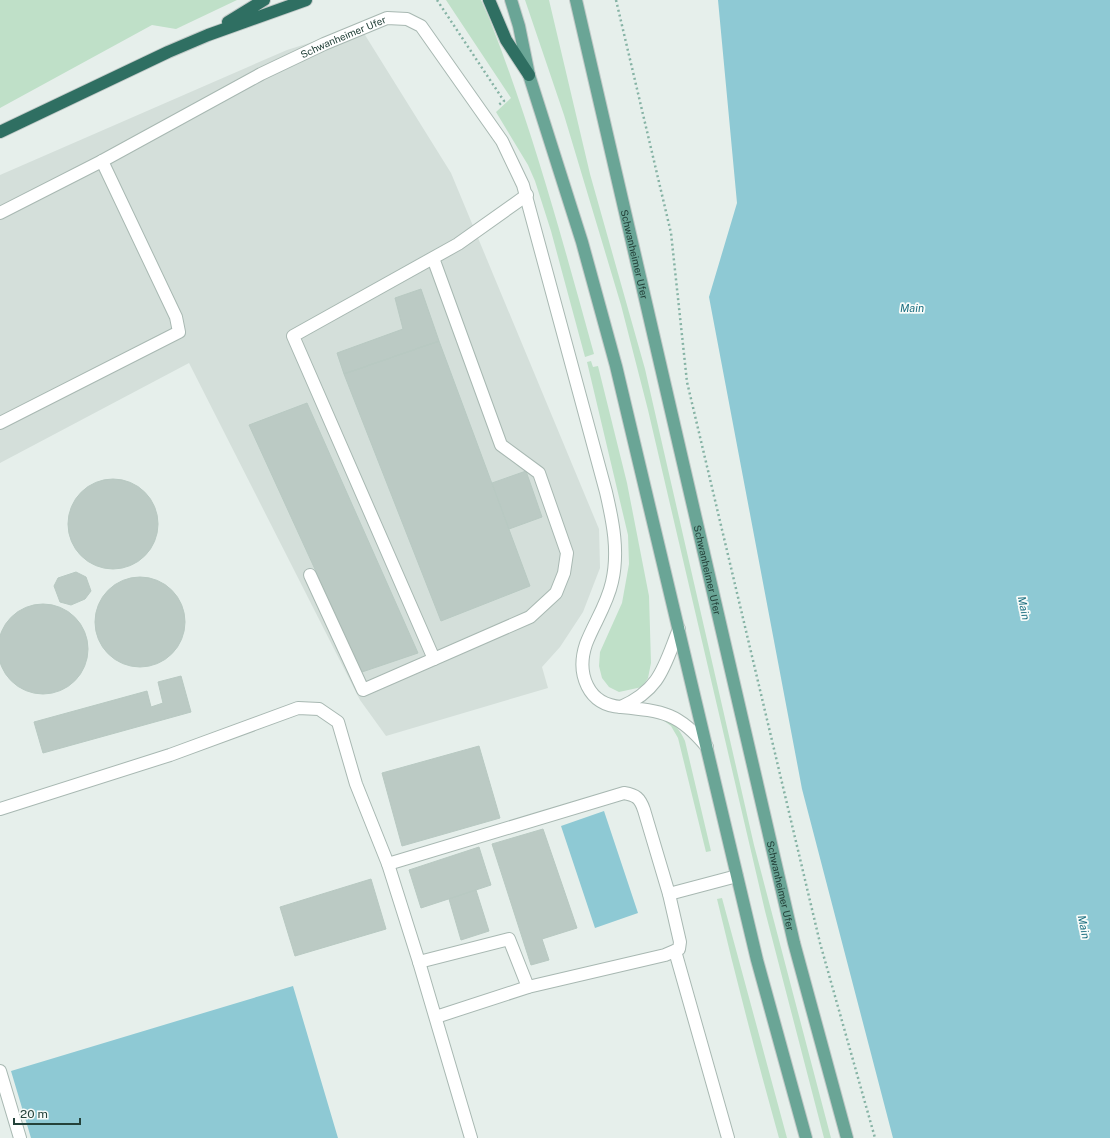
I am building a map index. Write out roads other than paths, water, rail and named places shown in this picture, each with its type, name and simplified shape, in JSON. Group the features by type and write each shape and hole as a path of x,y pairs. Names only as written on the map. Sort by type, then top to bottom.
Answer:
{"highway":[{"path":"208,35 264,0"},
{"path":"0,132 168,52 208,35 306,0"},
{"path":"489,0 506,40 529,75"}],"main road":[{"name":"Schwanheimer Ufer","path":"510,0 519,26 529,75 582,242 616,366 757,960 806,1138"},
{"name":"Schwanheimer Ufer","path":"576,0 794,943 847,1138"}],"lane":[{"name":"Schwanheimer Ufer","path":"0,213 102,161 262,74 367,25 387,18 407,19 421,26 486,117 506,148 527,195 606,492 615,538 612,582 606,602 584,652 583,659 586,680 590,691 599,700 612,706 667,713 694,731 707,747"},
{"path":"0,423 178,332 176,316 102,161"},
{"path":"434,658 293,336 458,244 527,195"},
{"path":"310,575 363,690 530,617 556,593 564,573 567,553 539,474 501,445 433,258"},
{"path":"622,707 638,700 655,683 679,629"},
{"path":"0,809 170,755 298,708 319,709 338,722 356,784 388,864 436,1017 471,1138"},
{"path":"388,864 624,793 634,795 641,801 669,894 680,942 679,949 528,987 436,1017"},
{"path":"669,894 737,876"},
{"path":"419,962 509,938 528,987"},
{"path":"674,951 728,1138"},
{"path":"0,1071 20,1138"}],"water":[{"name":"Main","path":"718,0 1110,0 1110,1138 893,1138 802,789 709,297 737,203"},
{"path":"604,811 638,913 595,928 561,826"},
{"path":"293,986 338,1138 31,1138 11,1071"}]}
